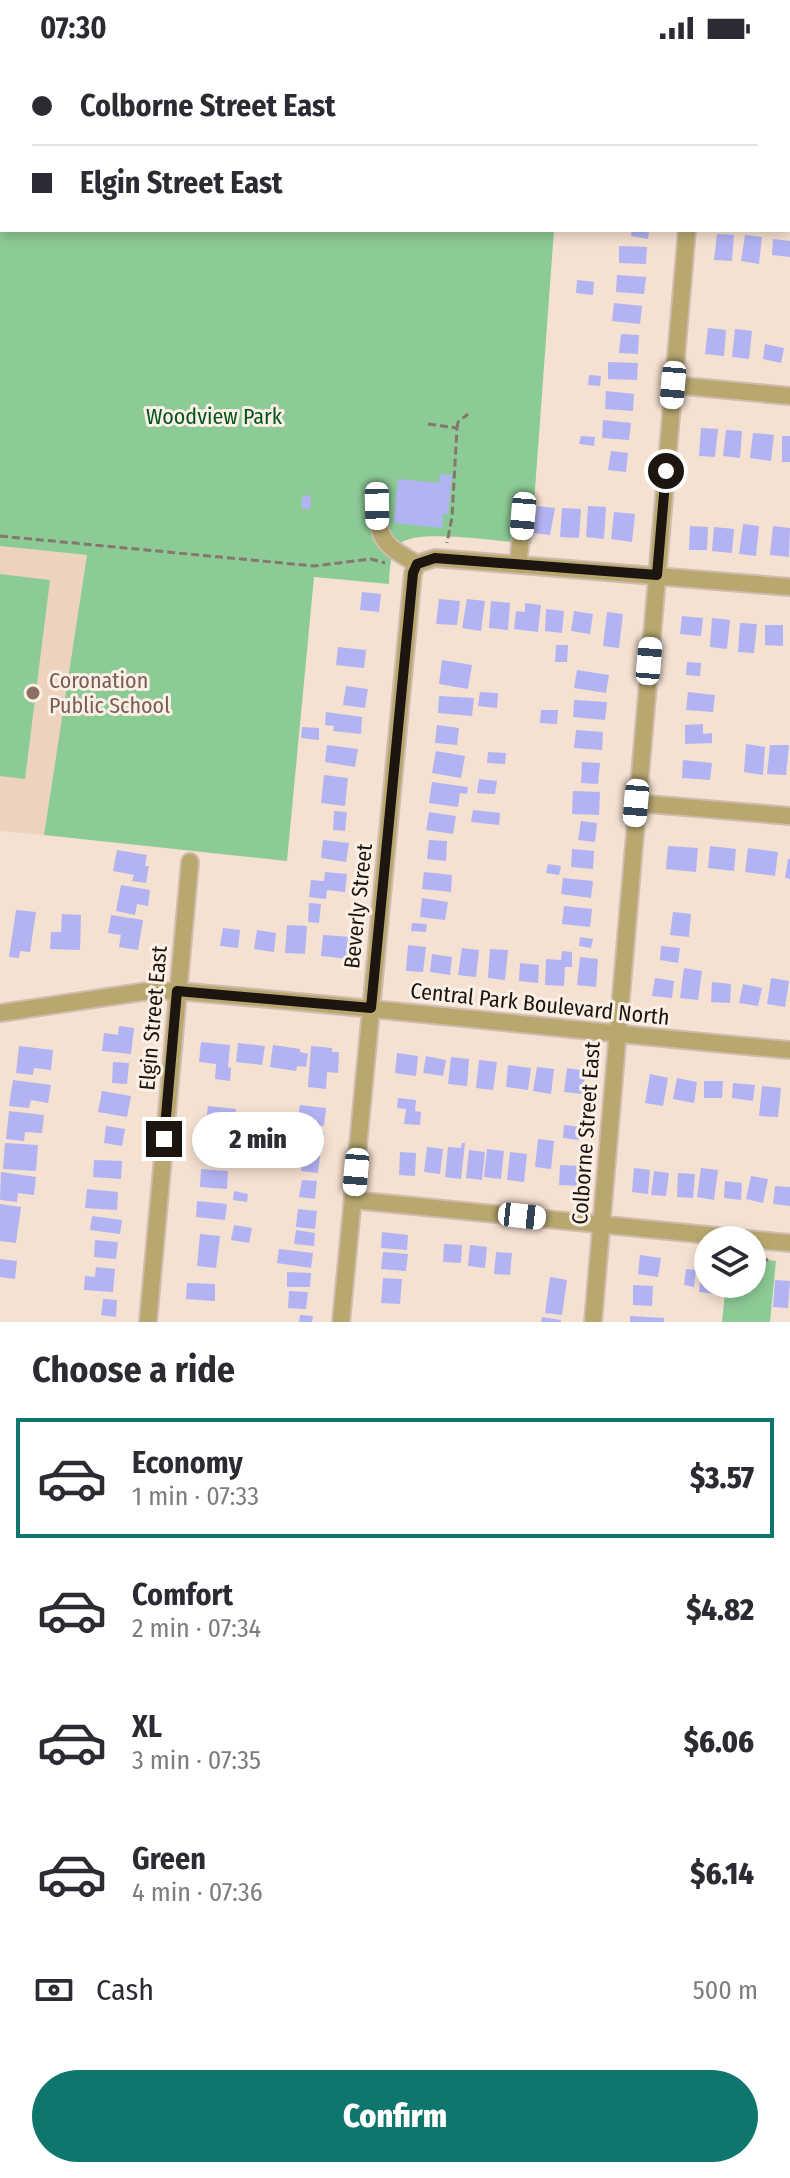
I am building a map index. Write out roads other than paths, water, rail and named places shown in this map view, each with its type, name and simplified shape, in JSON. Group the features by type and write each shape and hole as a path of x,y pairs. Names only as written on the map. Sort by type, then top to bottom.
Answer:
{"street":[{"name":"Colborne Street East","path":"593,1322 687,232"},
{"path":"673,385 790,396"},
{"path":"377,506 377,529 382,539 417,564 435,558 790,587"},
{"path":"518,565 523,516"},
{"name":"Beverly Street","path":"341,1322 406,638 413,573 417,564"},
{"path":"636,803 790,816"},
{"name":"Elgin Street East","path":"148,1322 190,862"},
{"name":"Central Park Boulevard North","path":"0,1013 148,991 177,991 790,1050"},
{"path":"353,1200 790,1243"}],"place":[{"name":"Coronation Public School","path":"33,693"}],"park label":[{"name":"Woodview Park","path":"214,416"}]}
